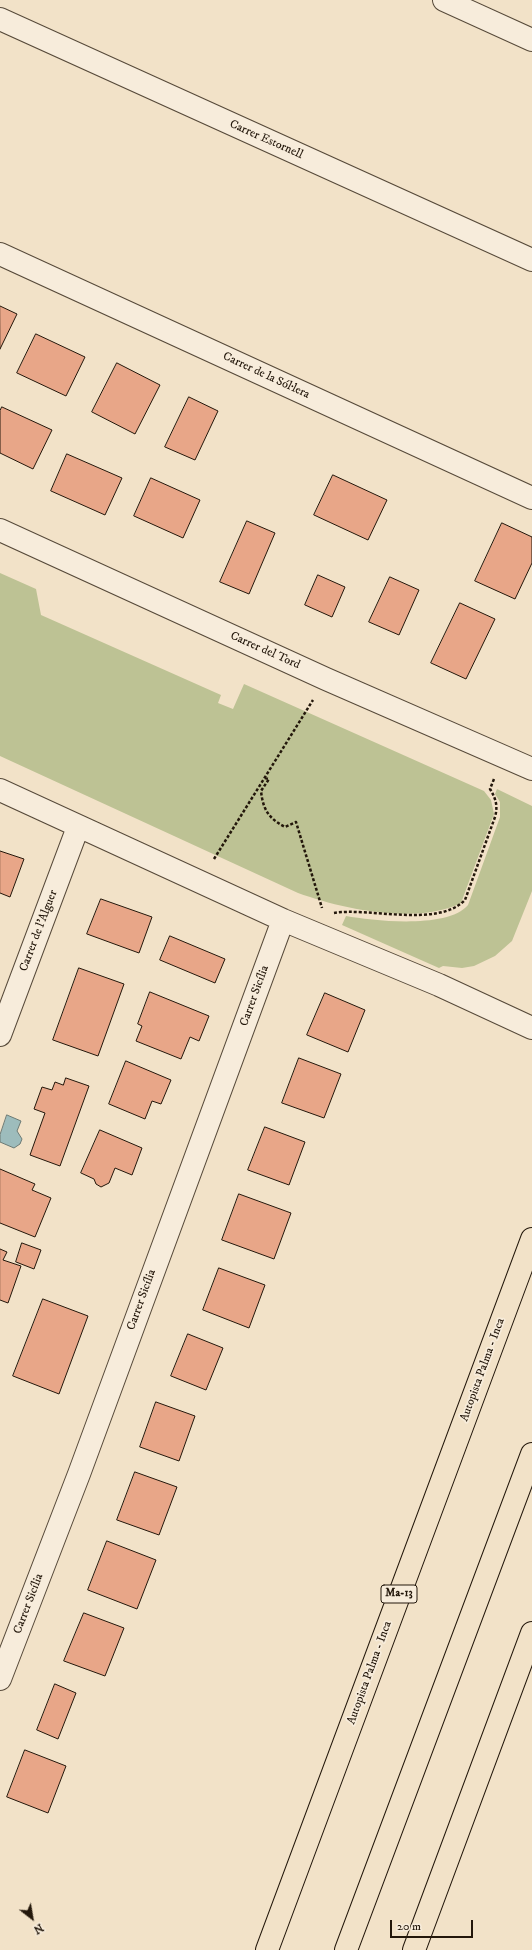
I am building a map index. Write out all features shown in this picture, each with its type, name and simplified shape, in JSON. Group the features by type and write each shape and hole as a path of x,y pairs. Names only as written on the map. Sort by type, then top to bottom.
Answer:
{"highway":[{"name":"Autopista Palma - Inca","path":"267,1950 532,1239"},
{"path":"346,1950 532,1454"},
{"path":"414,1950 532,1633"}],"street":[{"path":"444,0 532,40"},
{"name":"Carrer Estornell","path":"0,19 532,260"},
{"name":"Carrer de la Sól·lera","path":"0,254 532,498"},
{"name":"Carrer del Tord","path":"0,530 326,679 532,769"},
{"path":"0,790 283,920 439,985 532,1028"},
{"name":"Carrer de l'Alguer","path":"0,1035 78,827"},
{"name":"Carrer Sicília","path":"0,1679 80,1474 283,920"}],"path":[{"path":"214,859 326,679"},
{"path":"265,778 269,779 261,791 266,812 274,822 285,827 296,822 323,909 332,914 345,911 410,915 455,908 464,900 495,818 497,810 496,799 490,789 503,757"}],"green space":[{"path":"0,573 36,589 41,615 221,695 218,703 233,709 244,684 484,791 491,800 494,814 461,903 443,910 402,914 357,909 316,899 298,893 0,756"},
{"path":"497,789 532,806 532,891 512,941 495,956 474,966 462,968 443,966 439,968 342,925 346,916 392,921 444,918 458,913 468,905 500,817 500,802 495,794"}],"water":[{"path":"7,1115 21,1121 17,1131 22,1139 20,1144 14,1148 0,1142 0,1135"}],"building":[{"path":"0,306 17,314 0,349"},
{"path":"36,334 85,357 66,396 17,373"},
{"path":"117,363 160,385 135,434 92,412"},
{"path":"189,397 218,411 195,460 165,447"},
{"path":"2,407 52,430 33,469 0,453 0,411"},
{"path":"67,454 122,478 105,515 51,491"},
{"path":"333,475 387,500 368,540 314,515"},
{"path":"151,478 200,500 183,538 134,516"},
{"path":"247,521 275,533 249,594 220,582"},
{"path":"502,523 532,537 532,563 515,599 475,581"},
{"path":"318,575 345,587 332,617 305,605"},
{"path":"390,577 419,590 399,635 369,622"},
{"path":"460,603 495,619 466,679 431,663"},
{"path":"0,851 24,859 10,897 0,893"},
{"path":"101,899 152,917 139,953 87,934"},
{"path":"170,936 225,959 215,983 160,960"},
{"path":"79,968 124,984 98,1056 53,1040"},
{"path":"150,992 209,1016 199,1041 190,1037 181,1059 136,1041 142,1026 138,1024"},
{"path":"325,993 365,1010 348,1052 307,1035"},
{"path":"299,1058 341,1074 324,1118 282,1103"},
{"path":"126,1061 171,1080 161,1104 152,1101 145,1119 109,1104"},
{"path":"66,1078 89,1086 60,1166 30,1155 45,1113 34,1109 42,1087 52,1090 55,1082 63,1085"},
{"path":"265,1127 305,1142 289,1185 248,1170"},
{"path":"100,1130 142,1148 132,1175 115,1168 109,1183 101,1187 96,1184 94,1179 81,1173"},
{"path":"0,1169 35,1184 32,1190 51,1198 35,1237 0,1223"},
{"path":"239,1194 291,1213 274,1259 222,1240"},
{"path":"22,1243 41,1250 34,1269 16,1262"},
{"path":"0,1249 7,1252 3,1260 21,1266 8,1303 0,1300"},
{"path":"219,1268 265,1285 249,1328 203,1310"},
{"path":"43,1299 88,1316 59,1394 13,1376"},
{"path":"188,1334 223,1348 206,1390 171,1376"},
{"path":"156,1402 195,1416 179,1461 140,1447"},
{"path":"135,1472 177,1487 159,1535 117,1520"},
{"path":"107,1541 156,1560 137,1609 88,1590"},
{"path":"84,1613 124,1628 105,1676 64,1661"},
{"path":"55,1684 76,1693 58,1739 37,1730"},
{"path":"25,1750 66,1766 48,1813 7,1797"}]}
